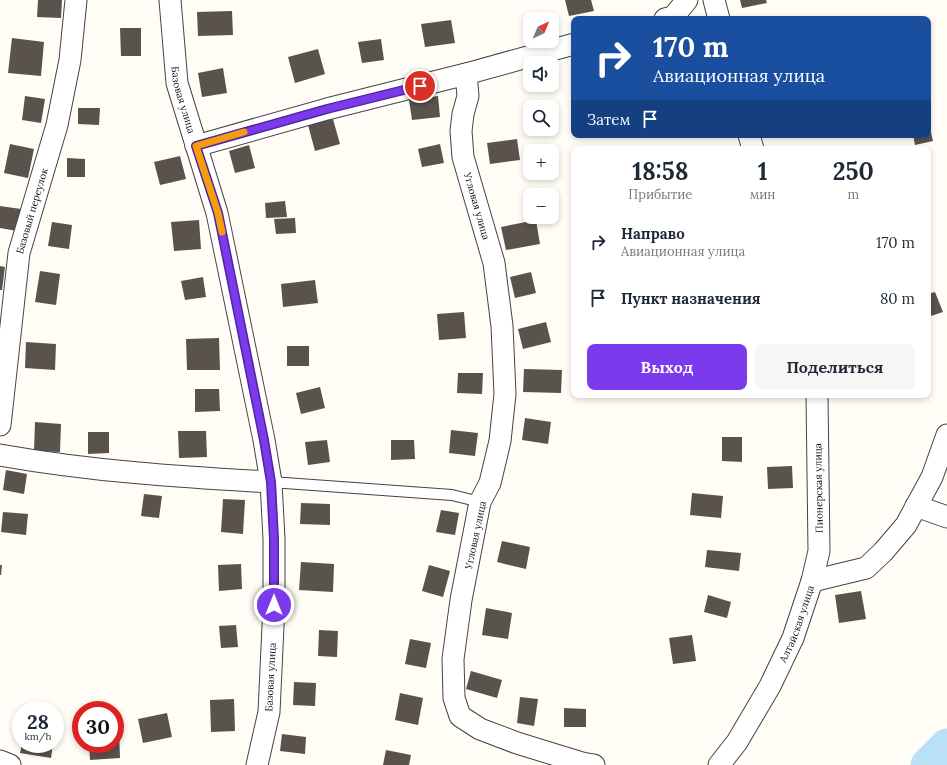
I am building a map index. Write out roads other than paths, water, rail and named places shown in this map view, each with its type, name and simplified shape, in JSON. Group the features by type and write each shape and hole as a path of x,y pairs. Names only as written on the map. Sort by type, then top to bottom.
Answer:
{"street":[{"name":"Базовый переулок","path":"0,425 19,253 57,125 70,60 76,0"},
{"name":"Базовая улица","path":"170,0 177,83 218,213 264,440 271,482 274,539 274,612 269,712 257,765"},
{"path":"674,16 687,0"},
{"path":"714,0 718,16"},
{"path":"196,146 327,109 466,74 571,45"},
{"name":"Угловая улица","path":"466,74 468,96 460,131 463,157 494,264 502,326 505,394 500,441 490,483 480,502 461,600 453,659 454,698 460,716 480,729 517,743 582,763 594,765"},
{"name":"Пионерская улица","path":"812,581 819,551 817,398"},
{"name":"Алтайская улица","path":"719,765 737,742 770,686 793,638 812,581 866,568 883,552 906,525 932,477 947,435"},
{"path":"0,455 81,468 178,477 271,482"},
{"path":"916,506 947,517"},
{"path":"0,762 10,765"}],"lane":[{"path":"271,482 452,495 480,502"}],"waterway":[{"path":"927,765 947,745"}]}
